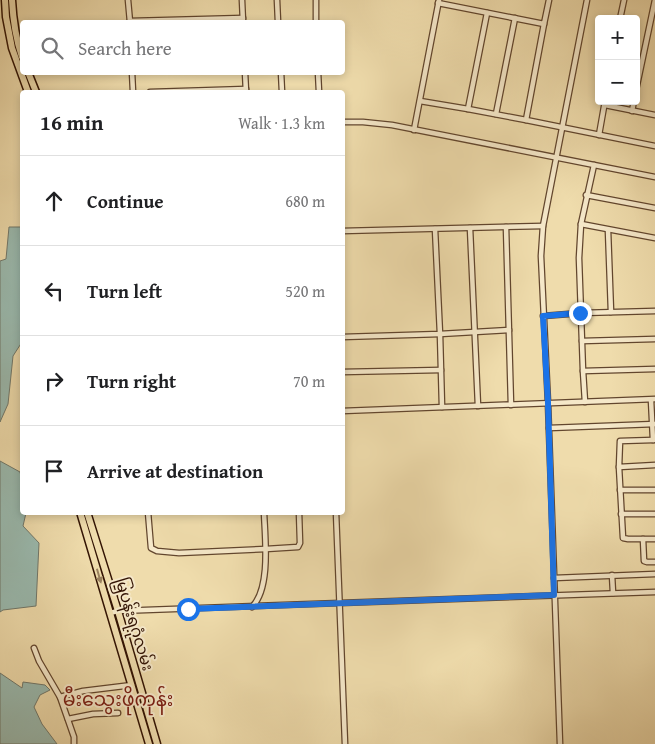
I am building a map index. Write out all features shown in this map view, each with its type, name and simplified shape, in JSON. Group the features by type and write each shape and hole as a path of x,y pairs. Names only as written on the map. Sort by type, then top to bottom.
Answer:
{"main road":[{"path":"5,0 12,48 20,70"},
{"path":"12,0 14,26 20,50"},
{"path":"22,75 27,90"},
{"path":"29,75 35,90"},
{"name":"မြပန်းရဂုံလမ်း","path":"81,515 149,744"},
{"name":"မြပန်းရဂုံလမ်း","path":"88,515 157,744"}],"street":[{"path":"128,0 130,20"},
{"path":"242,0 243,20"},
{"path":"277,0 278,20"},
{"path":"316,0 316,20"},
{"path":"526,120 549,0"},
{"path":"560,744 541,256 543,226 586,0"},
{"path":"621,15 624,0"},
{"path":"640,71 655,0"},
{"path":"414,130 439,2 544,24"},
{"path":"468,109 486,13"},
{"path":"496,114 515,18"},
{"path":"132,75 133,90"},
{"path":"245,75 246,90"},
{"path":"281,75 282,90"},
{"path":"318,75 319,90"},
{"path":"420,101 496,114 655,146"},
{"path":"599,135 605,105"},
{"path":"612,105 655,115"},
{"path":"632,111 633,105"},
{"path":"345,122 392,125 655,177"},
{"path":"585,402 579,258 581,224 594,165"},
{"path":"586,195 655,208"},
{"path":"581,224 655,238"},
{"path":"345,230 543,226"},
{"path":"506,227 511,405"},
{"path":"470,228 478,406"},
{"path":"435,229 442,407"},
{"path":"608,230 611,312"},
{"path":"543,316 655,311"},
{"path":"345,337 509,330"},
{"path":"582,341 655,339"},
{"path":"583,372 655,369"},
{"path":"345,372 440,370"},
{"path":"345,411 653,400 654,440 620,441 619,467 623,538 655,539"},
{"path":"549,428 654,424"},
{"path":"619,467 655,465"},
{"path":"620,490 655,490"},
{"path":"621,514 655,514"},
{"path":"148,515 150,544 152,548 157,551 179,553 296,548 299,546 299,515"},
{"path":"252,607 258,601 264,583 266,549 264,515"},
{"path":"336,515 345,744"},
{"path":"643,539 644,561 655,562"},
{"path":"554,578 655,574"},
{"path":"612,575 613,593"},
{"path":"110,613 118,611 655,592"},
{"path":"34,648 39,661 60,697 74,737 74,744"},
{"path":"60,697 83,690 132,685"},
{"path":"68,719 93,714 118,713"}],"water":[{"path":"9,227 20,227 20,345 13,356 8,404 0,422 0,261 6,259"},
{"path":"0,461 20,472 20,515 26,515 23,526 39,543 36,606 0,612"},
{"path":"0,673 22,688 23,682 45,685 50,690 40,695 34,707 42,724 57,744 0,744"}],"district":[{"name":"မီးသွေးဖိုကုန်း","path":"118,699"}],"route":[{"path":"188,609 554,595 549,428 543,316 580,313"}]}
